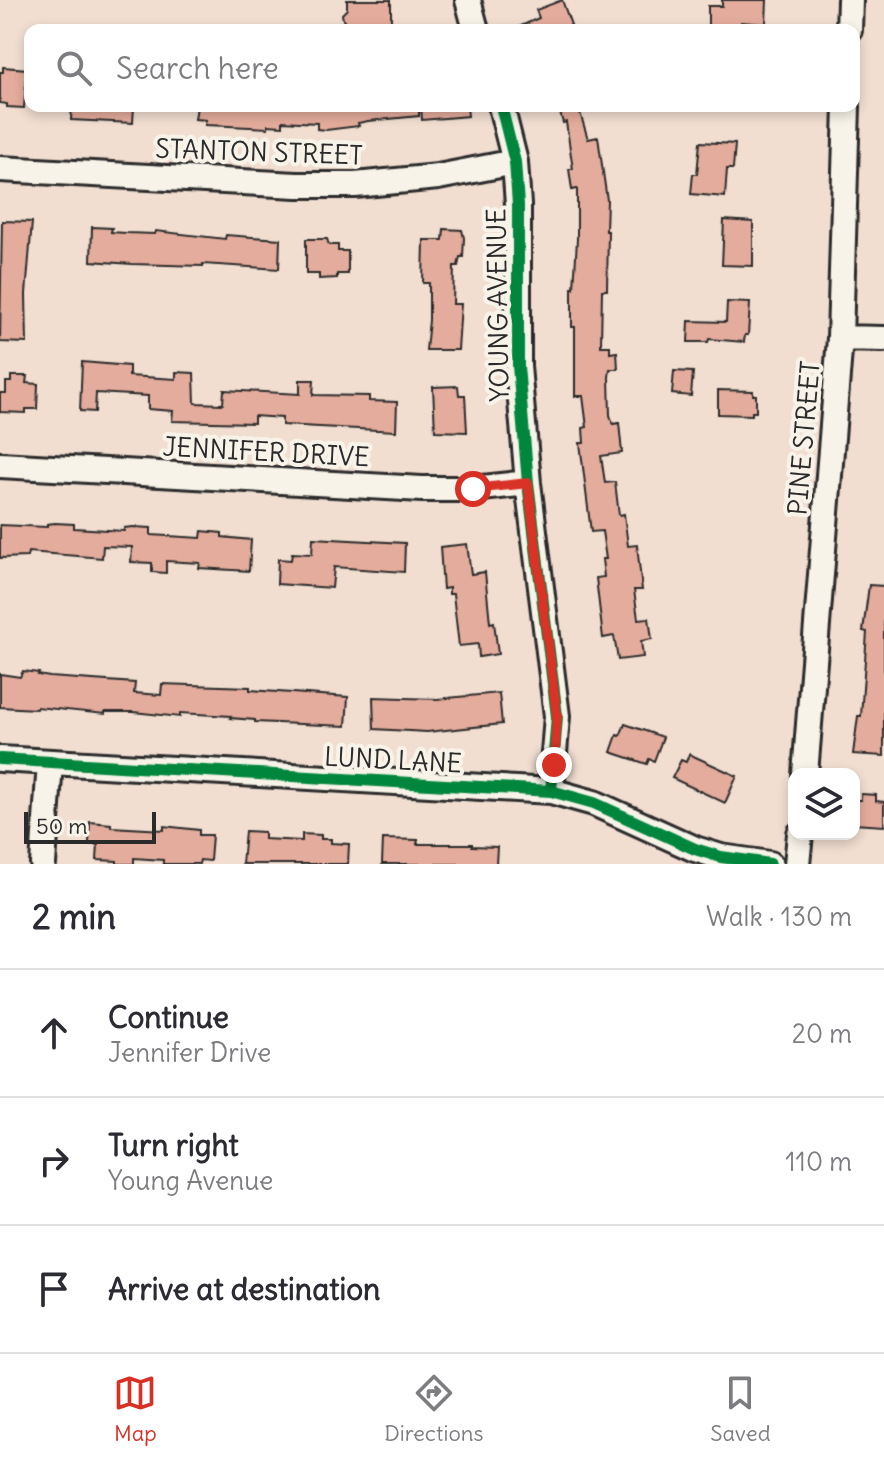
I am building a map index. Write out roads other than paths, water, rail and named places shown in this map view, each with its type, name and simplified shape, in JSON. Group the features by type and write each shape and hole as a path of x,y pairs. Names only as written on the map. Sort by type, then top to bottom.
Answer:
{"street":[{"path":"468,0 474,24"},
{"path":"849,24 850,0"},
{"name":"YOUNG AVENUE","path":"502,112 515,162 518,366 528,483 557,716 551,791"},
{"name":"PINE STREET","path":"805,768 840,338 847,112"},
{"name":"STANTON STREET","path":"0,169 297,185 355,185 438,177 515,162"},
{"path":"840,338 884,339"},
{"name":"JENNIFER DRIVE","path":"0,465 422,489 473,489 528,483"},
{"name":"LUND LANE","path":"0,759 551,791 594,803 695,849 734,860 770,864"},
{"path":"43,864 50,762"},
{"path":"797,864 799,840"}]}
